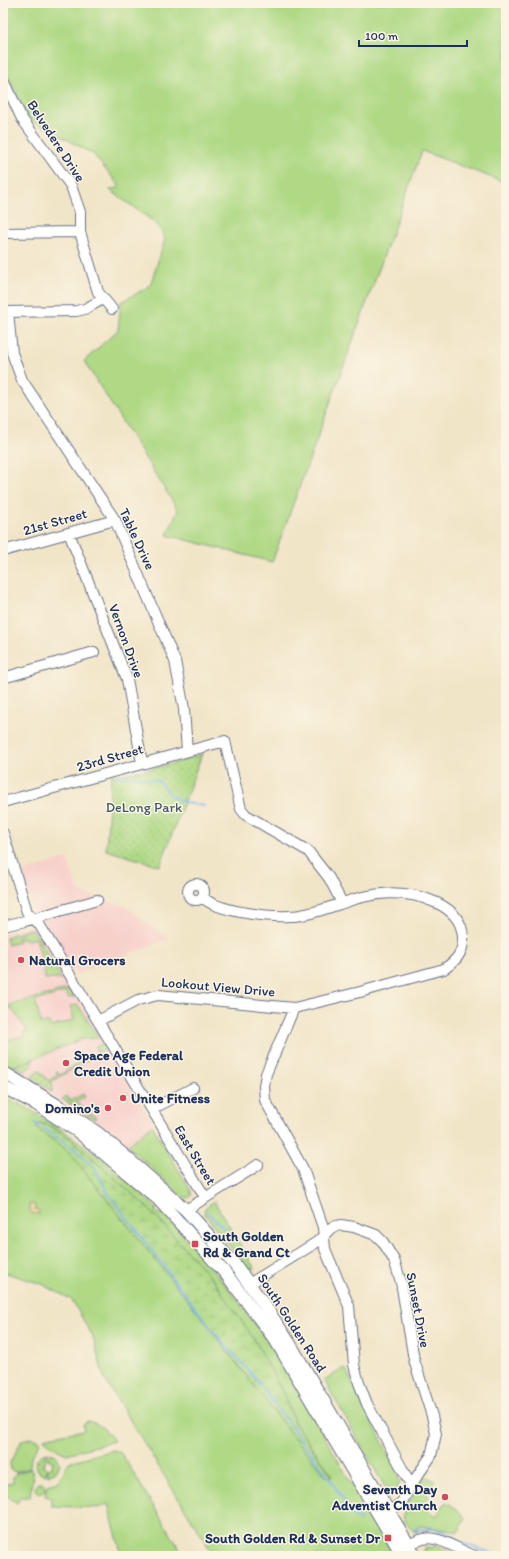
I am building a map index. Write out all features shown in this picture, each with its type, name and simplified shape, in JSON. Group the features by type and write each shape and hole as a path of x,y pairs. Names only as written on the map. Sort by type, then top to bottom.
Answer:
{"main road":[{"name":"South Golden Road","path":"3,1072 51,1101 98,1134 182,1214 244,1286 404,1550 415,1556"},
{"name":"South Golden Road","path":"3,1087 36,1104 77,1131 158,1199 182,1214"}],"street":[{"name":"Belvedere Drive","path":"3,78 22,119 71,186 80,212 80,232 98,292 112,309"},
{"path":"3,233 80,232"},
{"path":"6,312 76,311 85,309 103,299"},
{"name":"Table Drive","path":"6,312 12,353 22,380 115,520 175,661 184,709 187,751"},
{"name":"21st Street","path":"3,551 115,520"},
{"name":"Vernon Drive","path":"69,533 127,679 142,764"},
{"path":"3,678 94,652"},
{"name":"23rd Street","path":"3,802 225,741 241,809 246,815 308,851 329,878 342,903"},
{"name":"East Street","path":"3,833 27,912 39,924 205,1197"},
{"name":"Lookout View Drive","path":"98,1021 138,1000 158,995 294,1008 426,975 449,966 456,961 462,950 463,938 460,922 447,908 432,901 397,892 372,894 322,910 290,916 222,908 207,902 202,897"},
{"path":"3,926 97,900"},
{"name":"Lookout View Drive","path":"294,1008 266,1074 264,1086 265,1100 303,1169 323,1227 325,1249 349,1306 354,1365 359,1383 367,1404 411,1486"},
{"path":"152,1109 193,1088"},
{"path":"182,1214 205,1197 258,1165"},
{"name":"Sunset Drive","path":"244,1286 318,1242 332,1227 342,1225 354,1226 376,1235 383,1242 394,1260 401,1282 414,1360 432,1416 436,1434 431,1456 402,1502 384,1516"},
{"path":"404,1550 423,1538 437,1539 475,1556"}],"shaded area":[{"path":"67,858 78,891 124,906 168,939 77,974 33,908 22,873"},
{"path":"32,926 36,929 153,1123 125,1148 73,1108 3,1067 3,934"}],"green space":[{"path":"3,3 506,3 506,183 422,151 272,562 167,535 178,510 84,361 118,330 121,302 150,286 165,239 158,225 110,190 120,187 93,154 28,118 3,66"},
{"name":"DeLong Park","path":"202,754 160,866 106,850 111,775 157,768"},
{"path":"31,929 34,931 62,979 45,979 43,973 45,972 36,938 25,941 24,938 20,939 18,933"},
{"path":"16,933 19,942 8,945 6,938"},
{"path":"67,989 70,990 74,997 68,998 66,992 35,1001 41,1023 49,1022 51,1027 74,1020 70,1006 78,1005 99,1038 83,1039 15,1066 3,1064 3,1041 24,1036 23,1033 27,1030 11,1008 6,1011 7,1006"},
{"path":"102,1044 107,1048 51,1082 53,1087 52,1092 31,1077 39,1071 48,1081 58,1075 56,1071 60,1075 79,1063 72,1052 77,1050 84,1060 98,1052 95,1047"},
{"path":"33,1059 32,1066 23,1071 12,1067"},
{"path":"83,1094 85,1097 72,1105 62,1099 66,1096 70,1101"},
{"path":"3,1096 65,1132 103,1161 157,1209 155,1211 159,1214 161,1212 208,1264 253,1321 286,1371 361,1500 360,1501 364,1505 394,1556 214,1556 104,1378 93,1337 72,1300 42,1284 3,1272","holes":["39,1123 49,1125 70,1138 150,1210 214,1281 284,1395 295,1424 332,1475 291,1434 199,1314 68,1151 38,1129"]},
{"path":"78,1104 97,1118 94,1120 75,1106"},
{"path":"39,1123 49,1125 70,1138 150,1210 214,1281 256,1342 284,1395 295,1424 332,1476 327,1477 291,1434 199,1314 68,1151 38,1129 36,1125"},
{"path":"152,1125 190,1189 192,1195 189,1198 183,1197 127,1146"},
{"path":"214,1201 255,1269 247,1268 204,1213 205,1208"},
{"path":"345,1368 397,1471 399,1484 392,1495 389,1494 324,1380"},
{"path":"88,1421 103,1428 114,1441 67,1454 58,1450 44,1438 84,1430 83,1424"},
{"path":"31,1438 38,1440 40,1443 31,1457 30,1468 15,1472 11,1470 10,1463 22,1440"},
{"path":"113,1450 120,1452 123,1456 184,1556 122,1556 108,1504 98,1508 51,1506 51,1498 45,1496 47,1485 58,1482 69,1462"},
{"path":"46,1452 56,1455 60,1463 57,1471 48,1475 48,1469 52,1467 53,1462 48,1459"},
{"path":"44,1453 46,1459 43,1465 47,1469 46,1475 39,1472 36,1464 39,1457"},
{"path":"31,1469 33,1473 30,1497 21,1497 17,1503 3,1493 3,1485 13,1482 13,1477 16,1473"},
{"path":"426,1477 436,1481 430,1490 427,1489 425,1493 429,1496 422,1507 436,1516 446,1502 457,1509 465,1518 458,1532 421,1526 416,1528 418,1532 414,1532 403,1518 409,1502"},
{"path":"40,1483 45,1488 40,1493 35,1488"},
{"path":"435,1544 458,1556 425,1556 423,1550 424,1548 434,1547"}],"sand":[{"path":"30,1204 35,1205 35,1209 39,1211 39,1214 31,1213 29,1206"}],"waterway":[{"path":"115,776 140,777 159,781 171,796 186,803 204,806"},
{"path":"35,1123 73,1148 95,1168 108,1193 213,1331 256,1379 330,1479 355,1518 361,1520"},
{"path":"207,1212 225,1229 233,1242"},
{"path":"414,1530 432,1529 445,1532 465,1544 498,1556"}],"place":[{"name":"Natural Grocers","path":"21,960"},
{"name":"Space Age Federal Credit Union","path":"66,1063"},
{"name":"Unite Fitness","path":"123,1098"},
{"name":"Domino's","path":"108,1108"},
{"name":"South Golden Rd & Grand Ct","path":"195,1244"},
{"name":"Seventh Day Adventist Church","path":"445,1497"},
{"name":"South Golden Rd & Sunset Dr","path":"388,1538"}]}
